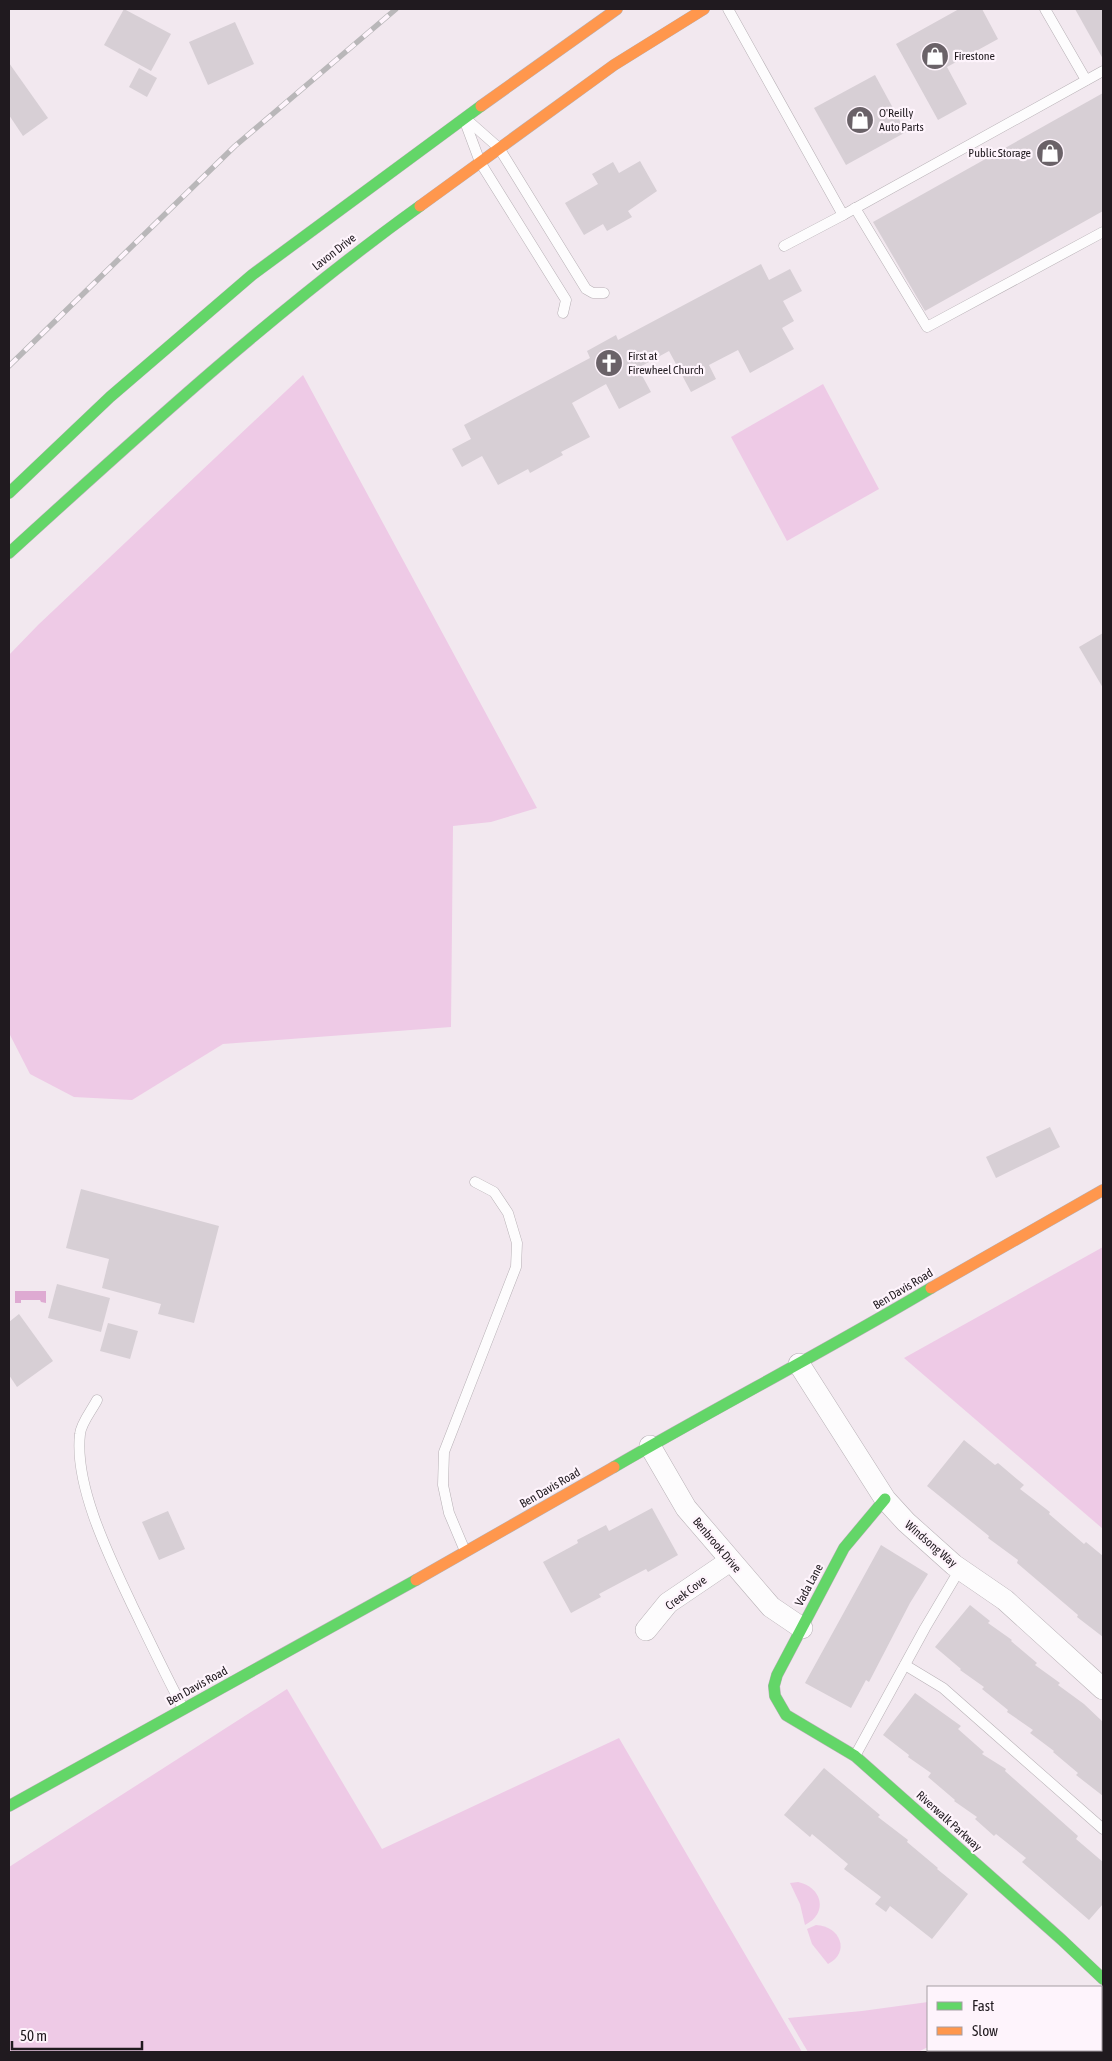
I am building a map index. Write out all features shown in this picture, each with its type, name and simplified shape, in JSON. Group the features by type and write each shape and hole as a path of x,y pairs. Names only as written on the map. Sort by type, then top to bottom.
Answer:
{"street":[{"path":"9,493 110,397 252,275 464,118 617,9"},
{"name":"Lavon Drive","path":"9,553 137,436 258,331 378,236 614,65 704,9"},
{"name":"Ben Davis Road","path":"9,1806 465,1552 650,1446 850,1336 995,1250 1103,1190"},
{"name":"Windsong Way","path":"799,1364 885,1499 906,1522 960,1570 1005,1600 1103,1689"},
{"name":"Benbrook Drive","path":"650,1446 686,1508 730,1561 771,1607 802,1628"},
{"name":"Vada Lane","path":"773,1693 777,1675 844,1548 885,1499"},
{"name":"Creek Cove","path":"646,1630 668,1603 730,1561"},
{"name":"Riverwalk Parkway","path":"773,1693 778,1706 786,1715 855,1756 1062,1940 1103,1979"}],"lane":[{"path":"728,9 843,215"},
{"path":"1045,9 1086,80"},
{"path":"784,246 1103,71"},
{"path":"464,118 499,148 586,289 593,293 604,293"},
{"path":"464,118 480,162 566,300 564,312"},
{"path":"855,208 927,327 1103,232"},
{"path":"465,1552 449,1513 443,1485 444,1452 516,1267 517,1243 508,1213 494,1192 475,1182"},
{"path":"97,1400 80,1432 79,1460 91,1506 110,1558 184,1709"},
{"path":"855,1756 960,1570"},
{"path":"906,1665 943,1688 1103,1828"}],"shaded area":[{"path":"303,375 537,808 491,822 453,826 451,1027 223,1044 132,1100 74,1097 30,1074 9,1033 9,655 38,625"},
{"path":"823,384 879,489 787,541 731,437"},
{"path":"1103,1247 1103,1529 904,1358"},
{"path":"15,1291 46,1291 46,1303 40,1300 21,1300 21,1303 15,1303"},
{"path":"287,1689 382,1849 619,1738 802,2052 9,2052 9,1867"},
{"path":"798,1882 813,1889 820,1901 817,1914 813,1920 805,1925 800,1904 790,1883"},
{"path":"816,1925 824,1926 831,1930 840,1940 841,1947 839,1953 828,1964 812,1944 807,1929"},
{"path":"927,2002 927,2048 918,2052 808,2052 788,2018"}],"building":[{"path":"124,9 171,34 151,71 104,45"},
{"name":"Firestone","path":"959,9 982,9 998,39 947,67 967,104 938,120 896,44"},
{"path":"1075,9 1103,9 1103,59"},
{"path":"235,22 254,64 208,85 189,42"},
{"path":"9,63 48,118 23,136 9,115"},
{"path":"139,68 157,78 147,97 129,87"},
{"name":"O'Reilly Auto Parts","path":"875,75 906,132 846,165 814,108"},
{"name":"Public Storage","path":"1103,93 1103,211 925,311 873,222"},
{"path":"640,161 657,191 628,211 632,217 607,231 603,224 584,235 565,203 598,184 592,174 613,162 619,173"},
{"path":"761,264 769,280 790,269 802,291 783,301 794,321 782,328 794,349 750,373 738,350 709,365 716,379 691,392 669,351 638,368 651,392 619,409 606,384 572,403 590,437 561,452 563,455 530,473 528,469 498,485 482,456 462,467 452,449 471,439 464,425 590,358 587,351 616,335 618,340"},
{"path":"1103,633 1103,688 1079,647"},
{"path":"1050,1127 1060,1147 996,1178 986,1157"},
{"path":"81,1189 219,1226 194,1323 158,1314 161,1304 102,1288 109,1259 66,1248"},
{"path":"57,1284 110,1298 101,1332 48,1318"},
{"path":"19,1314 53,1361 17,1387 9,1375 9,1322"},
{"path":"108,1323 138,1331 130,1359 100,1351"},
{"path":"964,1440 995,1465 998,1463 1024,1485 1020,1489 1050,1512 1049,1514 1084,1544 1086,1542 1103,1556 1103,1637 1077,1617 1078,1615 1017,1563 1018,1560 988,1538 989,1536 927,1486"},
{"path":"652,1508 678,1555 648,1572 646,1569 599,1594 601,1597 571,1613 543,1562 578,1543 577,1540 606,1525 609,1531"},
{"path":"168,1511 185,1549 159,1560 142,1522"},
{"path":"881,1545 928,1574 910,1603 869,1682 866,1680 851,1708 805,1683"},
{"path":"970,1605 990,1621 988,1623 1012,1640 1037,1663 1035,1665 1060,1683 1058,1685 1084,1704 1103,1722 1103,1796 1076,1775 1078,1773 1054,1751 1030,1733 1033,1730 1007,1712 1008,1710 982,1689 984,1687 960,1670 935,1647"},
{"path":"915,1693 961,1726 958,1729 984,1752 982,1754 1006,1769 1005,1771 1078,1836 1076,1839 1103,1862 1103,1904 1089,1920 1022,1862 1026,1858 996,1834 994,1836 975,1819 977,1817 954,1801 928,1777 931,1773 908,1757 909,1755 883,1735"},
{"path":"824,1768 880,1815 878,1817 908,1840 907,1842 937,1869 968,1894 932,1939 890,1906 886,1912 875,1904 881,1897 844,1869 848,1864 812,1834 810,1837 784,1815"}],"railway":[{"path":"9,366 235,146 396,9"}],"traffic: fast":[{"path":"9,493 110,397 252,275 481,106"},
{"path":"9,553 159,418 261,330 366,246 420,206"},
{"path":"614,1467 931,1288"},
{"path":"885,1499 844,1548 777,1675 774,1686 775,1696 786,1715 855,1756 1062,1940 1103,1979"},
{"path":"9,1806 416,1580"}],"traffic: slow":[{"path":"481,106 617,9"},
{"path":"420,206 614,65 704,9"},
{"path":"931,1288 1103,1190"},
{"path":"416,1580 614,1467"}],"place":[{"name":"Firestone","path":"935,56"},
{"name":"O'Reilly Auto Parts","path":"860,120"},
{"name":"Public Storage","path":"1050,153"},
{"name":"First at Firewheel Church","path":"609,363"}]}
